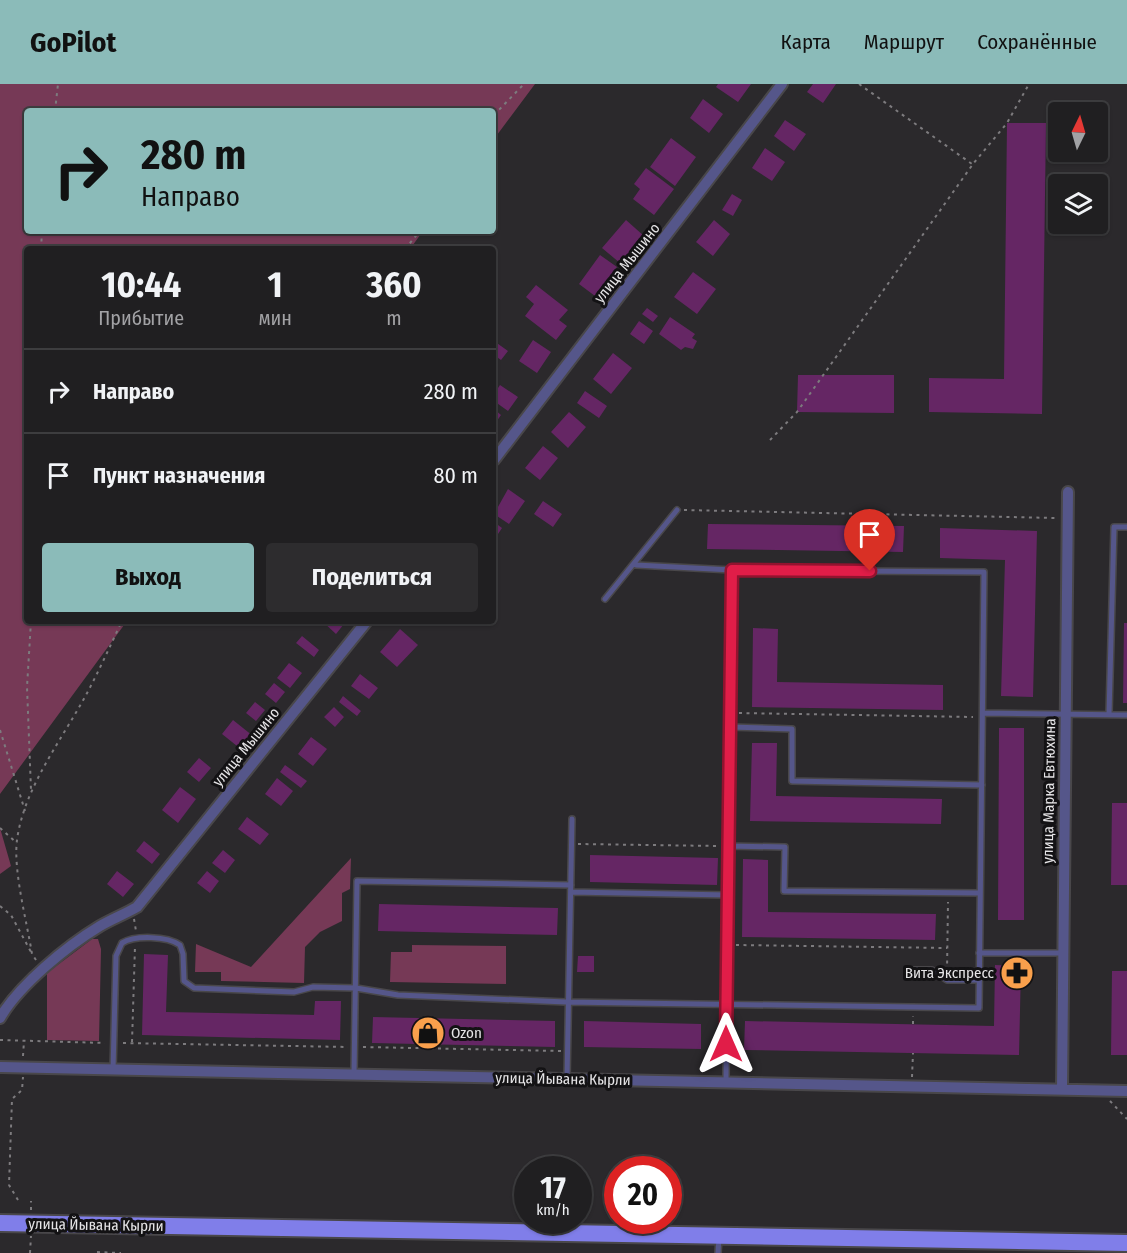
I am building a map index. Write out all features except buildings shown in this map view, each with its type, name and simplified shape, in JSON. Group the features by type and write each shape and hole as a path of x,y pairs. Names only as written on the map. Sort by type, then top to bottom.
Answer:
{"main road":[{"name":"улица Йывана Кырли","path":"0,1224 718,1245 1031,1247 1127,1244"}],"street":[{"name":"улица Мышино","path":"496,457 782,84"},
{"name":"улица Марка Евтюхина","path":"1062,1089 1068,492"},
{"name":"улица Мышино","path":"0,1018 9,1003 41,971 99,927 137,907 365,624"},
{"name":"улица Йывана Кырли","path":"0,1067 1127,1091"}],"lane":[{"path":"605,599 677,510"},
{"path":"1109,714 1114,527 1127,527"},
{"path":"113,1070 117,951 125,941 135,939 169,940 180,945 183,954 183,981 194,988 294,992 313,987 356,988 398,995 566,1002 979,1008 984,572 732,570 636,565"},
{"path":"726,1082 732,570"},
{"path":"983,716 1127,715"},
{"path":"730,727 792,729 792,780 982,786"},
{"path":"567,1079 566,1002 572,819"},
{"path":"728,846 785,846 784,891 980,893"},
{"path":"354,1075 357,881 571,885"},
{"path":"571,892 728,895"},
{"path":"979,953 1063,953"},
{"path":"912,970 932,970 947,980 979,980"}],"path":[{"path":"55,108 58,84"},
{"path":"496,113 524,84"},
{"path":"859,84 973,164"},
{"path":"770,440 797,412 973,164 1007,123 1029,84"},
{"path":"408,246 418,234"},
{"path":"677,510 1068,518"},
{"path":"31,624 27,687 31,793"},
{"path":"32,954 17,843 25,811 31,793 87,694 121,624"},
{"path":"730,713 983,716"},
{"path":"0,730 25,811"},
{"path":"0,828 17,843"},
{"path":"572,844 728,846"},
{"path":"947,980 948,893"},
{"path":"0,906 11,915 41,971"},
{"path":"132,1043 136,925"},
{"path":"727,944 947,948"},
{"path":"0,1040 567,1051"},
{"path":"18,1200 9,1185 12,1099 22,1090 24,1041"},
{"path":"912,1086 913,1053"},
{"path":"96,1252 121,1253"}],"shaded area":[{"path":"0,84 535,84 496,136 496,108 24,108 24,234 421,234 412,246 24,246 24,624 125,624 0,794"},
{"path":"0,828 11,866 0,874"},
{"path":"351,858 350,889 342,893 342,921 320,932 305,947 304,983 221,981 221,972 195,972 196,944 251,967"},
{"path":"92,939 98,939 101,949 99,1041 47,1040 47,973"},
{"path":"412,945 506,946 506,984 390,982 391,952 412,952"}],"place":[{"name":"Вита Экспресс","path":"1017,973"},
{"name":"Ozon","path":"428,1033"}],"route":[{"path":"726,1044 732,570 870,571"}]}
